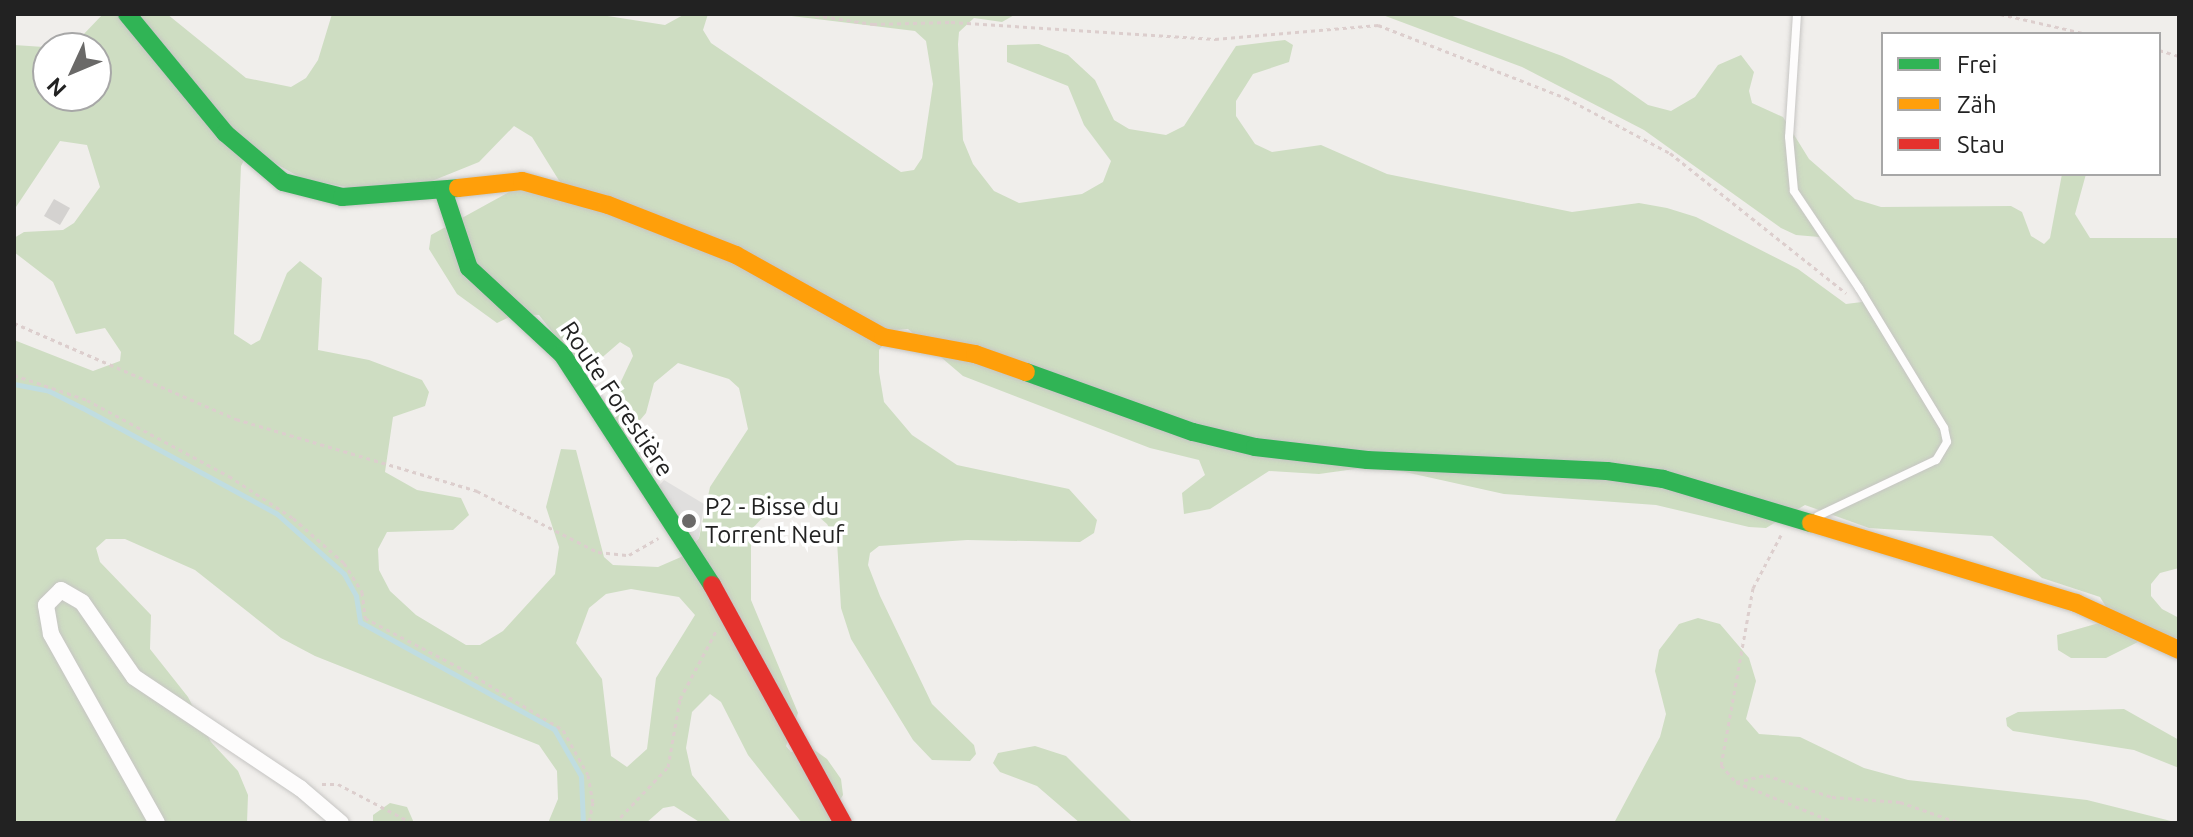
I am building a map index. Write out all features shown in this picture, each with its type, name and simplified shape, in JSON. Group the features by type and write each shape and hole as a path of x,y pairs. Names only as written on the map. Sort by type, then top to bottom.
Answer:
{"street":[{"path":"127,14 225,133 283,182 342,197 443,190 494,180 522,181 608,205 736,255 883,337 975,354 1193,432 1255,447 1476,467 1637,473 1809,520 2076,603 2179,650"},
{"name":"Route Forestière","path":"443,190 469,268 554,343 725,605 843,823"},
{"path":"157,823 51,634 46,605 61,590 82,602 134,677 310,795 341,823"}],"lane":[{"path":"1797,14 1790,123 1792,186 1944,428 1947,442 1936,460 1895,475 1839,510 1809,520"}],"path":[{"path":"807,14 873,24 951,22 1215,39 1378,25 1566,98 1643,137 1797,249 1838,289 1861,293"},
{"path":"2000,14 2078,32"},
{"path":"14,323 236,419 477,491 598,552 637,552 672,524"},
{"path":"14,375 87,400 229,476 293,518 344,563 362,592 365,618 468,672 563,730 588,775 593,802 589,823"},
{"path":"1809,520 1779,536 1753,588 1721,765 1736,782 1836,823"},
{"path":"615,823 668,767 680,699 694,666 707,654 725,605"},
{"path":"1736,782 1766,775 1832,797 1900,802 1960,823"},
{"path":"310,795 328,781 412,823"}],"green space":[{"path":"103,14 167,14 246,78 291,87 306,78 318,60 332,14 595,14 665,25 685,14 708,14 703,30 711,43 901,172 914,170 922,158 933,84 926,41 915,31 775,14 1016,14 1002,22 974,18 959,32 958,44 963,140 973,164 994,191 1019,203 1082,194 1103,182 1111,161 1084,125 1068,86 1007,62 1007,45 1039,44 1068,55 1095,80 1114,120 1129,129 1166,135 1184,126 1236,46 1285,40 1293,45 1289,62 1253,74 1236,101 1236,116 1255,144 1272,152 1321,145 1387,174 1572,212 1639,203 1667,208 1696,217 1798,269 1846,304 1862,302 1858,279 1831,238 1796,235 1781,228 1644,130 1522,67 1380,14 1447,14 1562,56 1611,79 1648,105 1671,111 1695,97 1718,65 1741,55 1754,72 1749,91 1752,103 1783,117 1809,159 1855,199 1881,207 2011,206 2022,212 2031,236 2044,244 2050,238 2062,176 2085,176 2075,214 2090,238 2179,238 2179,568 2160,573 2151,584 2151,596 2162,609 2179,618 2179,638 2142,640 2106,658 2071,658 2058,650 2057,635 2099,623 2108,610 2100,597 2042,578 1992,536 1869,528 1805,505 1766,528 1749,527 1656,505 1504,494 1387,468 1362,468 1319,474 1269,471 1210,509 1184,514 1182,493 1205,475 1199,460 1150,448 963,376 908,329 895,330 879,350 879,372 884,402 912,435 957,465 1069,489 1097,520 1094,533 1080,542 967,540 879,546 870,553 868,565 880,596 932,704 974,745 976,754 970,761 932,760 913,740 851,639 841,608 837,541 827,524 802,502 777,502 751,530 751,600 798,713 786,746 791,752 813,749 827,759 841,779 843,795 830,816 832,823 802,823 748,755 721,702 710,694 692,712 686,748 692,775 732,823 701,823 674,806 663,808 646,823 548,823 558,799 557,771 539,745 315,656 281,638 195,570 125,539 106,539 96,548 100,562 151,615 150,649 188,697 211,742 238,771 248,795 247,823 14,823 14,340 93,371 120,361 121,352 105,328 76,334 53,282 14,252 14,238 24,232 63,230 74,223 100,187 87,145 60,141 14,210 14,45 32,46 32,112 112,112 112,32 86,32","holes":["514,126 532,137 563,187 511,191 431,235 429,249 457,294 497,323 516,314 539,315 575,361 598,361 620,342 630,348 633,356 607,411 625,438 646,413 654,383 678,363 729,379 739,388 748,429 710,487 699,538 681,557 658,567 613,565 604,557 576,450 561,449 546,507 559,547 555,574 503,631 480,645 466,645 416,615 390,591 379,570 378,549 387,532 453,530 469,515 461,498 417,490 385,472 393,417 425,406 429,392 422,380 369,360 318,350 322,278 300,261 287,273 260,340 251,345 234,334 241,166 250,149 303,179 363,190 432,181 479,162","631,589 679,597 695,615 656,678 647,749 627,767 611,756 602,679 576,643 589,608 606,594"]},
{"path":"1698,618 1720,624 1749,658 1756,681 1746,719 1759,734 1800,737 1864,768 1908,780 2087,800 2179,823 1614,823 1660,737 1666,714 1655,671 1659,650 1679,624"},
{"path":"2124,709 2179,740 2179,768 2134,750 2013,731 2007,726 2006,718 2018,712"},
{"path":"1035,746 1066,756 1133,823 1080,823 1037,786 1000,772 993,763 998,753"},
{"path":"390,803 407,807 414,823 373,823 373,815"}],"shaded area":[{"name":"P2 - Bisse du Torrent Neuf","path":"664,480 704,504 699,538 692,546 656,489"}],"building":[{"path":"54,199 70,208 60,225 44,216"}],"waterway":[{"path":"14,384 49,391 277,514 344,574 356,596 360,622 554,729 581,776 583,823"}],"traffic: fast":[{"path":"127,14 225,133 283,182 342,197 458,188"},
{"path":"443,190 469,268 562,354 712,585"},
{"path":"1026,372 1193,432 1255,447 1367,460 1607,471 1663,479 1811,523"}],"traffic: slow":[{"path":"458,188 522,181 608,205 736,255 883,337 975,354 1026,372"},
{"path":"1811,523 2076,603 2179,650"}],"traffic: jam":[{"path":"712,585 843,823"}],"place":[{"name":"P2 - Bisse du Torrent Neuf","path":"689,521"}]}
